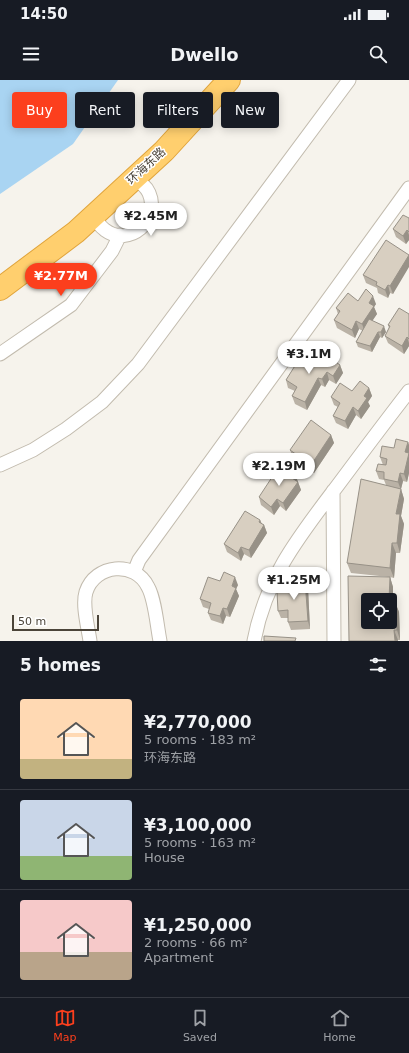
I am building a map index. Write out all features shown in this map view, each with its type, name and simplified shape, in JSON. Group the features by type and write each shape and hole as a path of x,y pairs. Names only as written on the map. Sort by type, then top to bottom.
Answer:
{"highway":[{"name":"环海东路","path":"0,289 76,232 164,150 229,80"}],"street":[{"path":"0,465 33,450 66,430 102,402 138,364 349,80"},
{"path":"93,215 105,230 114,235 125,236 134,233 143,227 148,220 152,202 149,193 143,185 134,178"},
{"path":"134,572 139,560 409,188"},
{"path":"0,354 71,305 112,251 120,235"},
{"path":"254,641 257,623 266,596 278,569 295,542 409,390"},
{"path":"333,491 334,641"},
{"path":"90,641 85,602 86,593 96,576 113,568 124,568 134,572 143,578 149,587 160,641"}],"water":[{"path":"0,80 118,80 110,92 75,92 75,128 84,128 73,144 0,194"}],"building":[{"path":"403,215 409,218 409,232 407,230 403,236 393,229"},
{"path":"386,240 409,255 390,286 388,285 385,290 376,285 377,282 363,275"},
{"path":"366,289 373,296 369,303 374,306 362,324 356,321 352,330 334,320 340,311 336,308 348,293 358,301"},
{"path":"399,308 409,314 409,339 407,337 402,346 385,336 390,326 388,325"},
{"path":"369,319 384,326 381,332 378,332 370,346 356,342"},
{"path":"303,353 326,365 330,358 340,365 333,376 327,372 322,379 318,378 305,402 292,396 297,387 286,380"},
{"path":"360,381 369,388 364,396 367,398 358,411 353,407 345,421 333,416 340,403 331,397 340,383 352,391"},
{"path":"311,420 331,435 311,465 290,450"},
{"path":"396,439 408,442 405,452 409,453 404,474 400,473 398,482 384,479 384,472 376,471 378,464 386,465 387,459 380,457 382,446 394,448"},
{"path":"280,465 295,474 292,478 298,482 283,503 277,499 271,507 259,497"},
{"path":"361,479 401,489 396,514 400,514 397,543 392,543 390,568 347,563"},
{"path":"245,511 260,520 259,522 264,525 249,550 241,547 238,553 224,544"},
{"path":"224,572 235,577 232,586 236,588 227,609 223,608 220,616 208,613 211,603 200,599 208,577 220,581"},
{"path":"348,576 390,577 389,593 361,593 361,629 397,629 394,630 395,641 349,641"},
{"path":"305,580 308,621 288,622 288,610 278,611 277,592 285,591 284,581"},
{"path":"264,636 296,638 295,641 264,641"}]}
